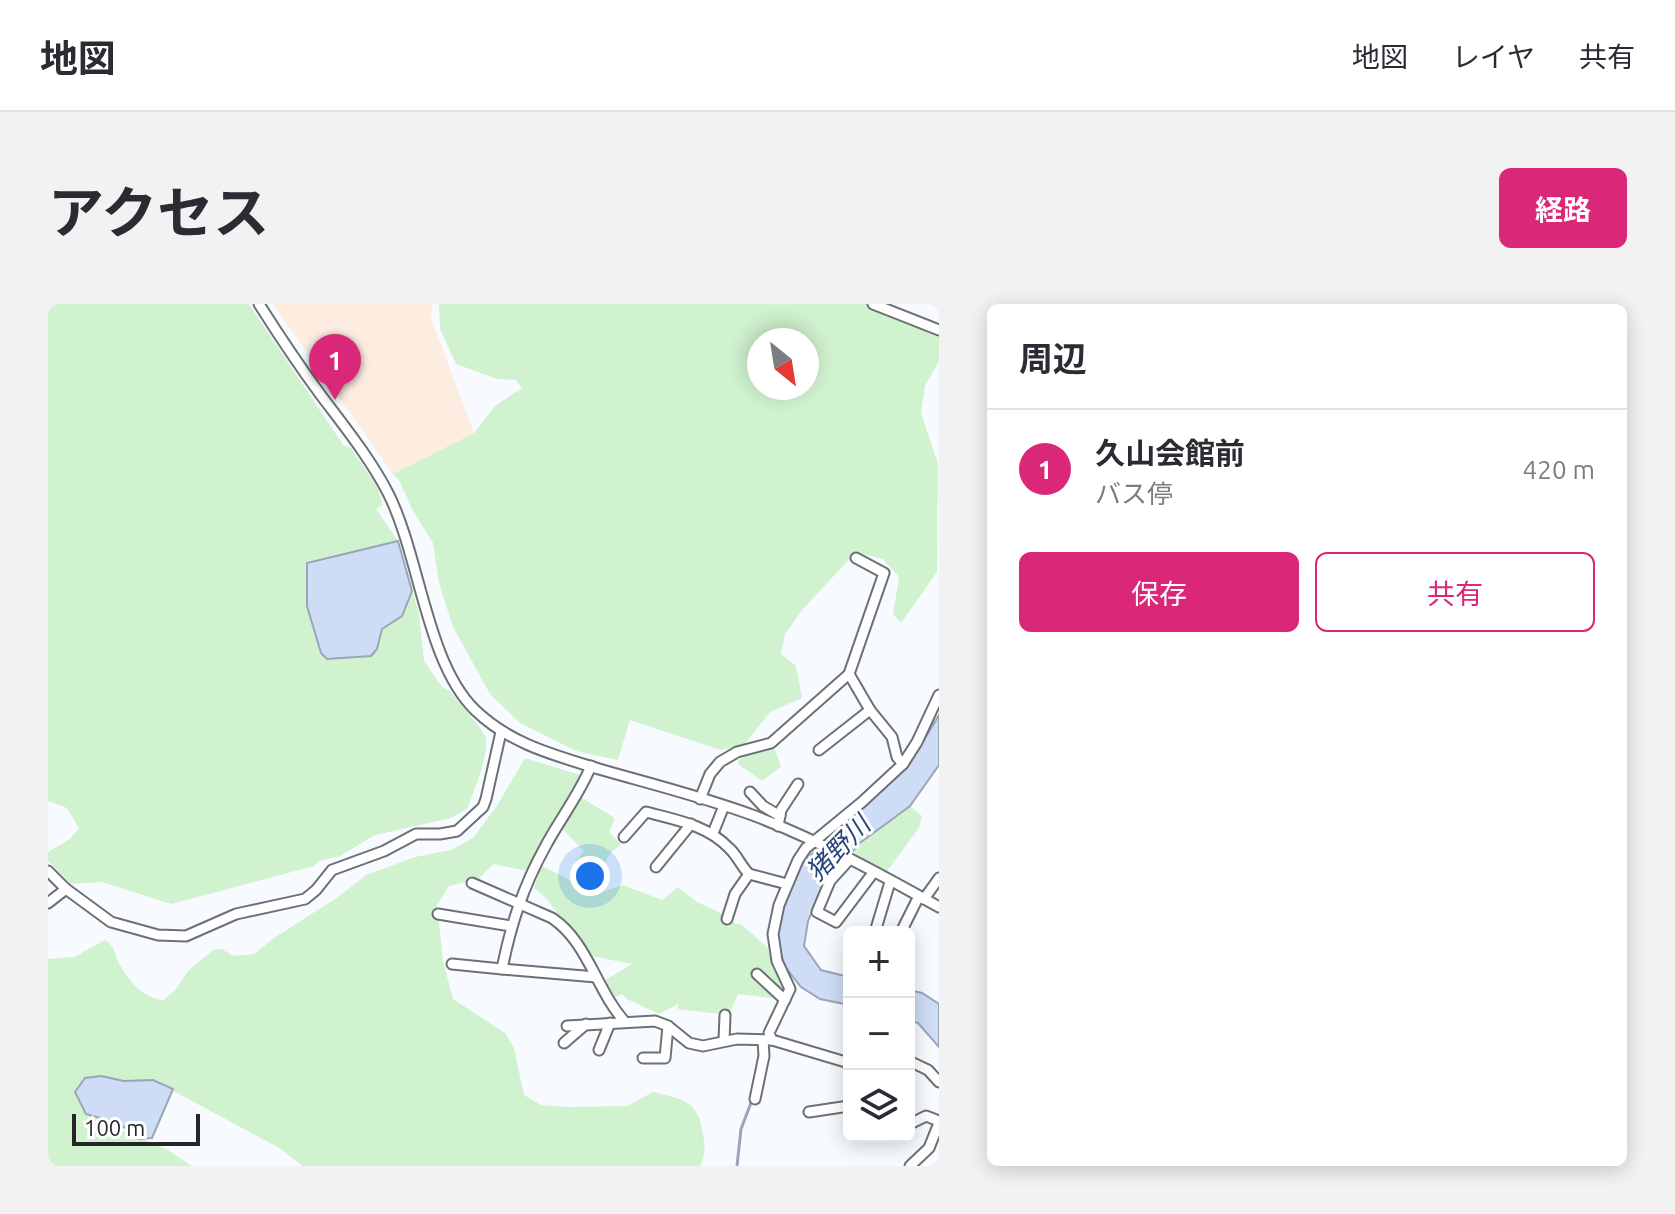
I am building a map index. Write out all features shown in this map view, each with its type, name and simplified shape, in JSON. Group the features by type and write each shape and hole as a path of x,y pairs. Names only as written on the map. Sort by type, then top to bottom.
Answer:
{"street":[{"path":"259,304 368,459 386,490 408,544 445,664 464,697 501,732 525,745 779,821"},
{"path":"873,304 939,330"},
{"path":"700,799 710,774 720,762 737,752 771,743 849,674 884,573 856,558"},
{"path":"849,674 870,710 892,737 897,757 903,764"},
{"path":"755,1099 769,1033 790,989 773,944 775,918 787,884 806,848 903,764 939,695"},
{"path":"819,750 870,710"},
{"path":"48,871 66,889 111,922 158,935 186,936 236,914 305,899 332,870 384,851 416,834 448,833 465,826 486,799 501,732"},
{"path":"502,969 518,903 545,846 584,783 591,766"},
{"path":"779,821 786,799 798,784"},
{"path":"750,792 779,821 814,843 939,907"},
{"path":"713,833 724,806"},
{"path":"624,837 646,812 691,824 713,833 732,850 749,874 787,884"},
{"path":"656,867 691,824"},
{"path":"848,860 830,881 817,912 836,922 873,873"},
{"path":"727,919 735,894 749,874"},
{"path":"905,926 922,897 939,878"},
{"path":"877,926 890,882"},
{"path":"472,883 564,926 573,935 607,997 625,1022"},
{"path":"48,903 66,889"},
{"path":"438,914 511,926"},
{"path":"452,964 596,977"},
{"path":"757,974 785,1000"},
{"path":"724,1041 725,1015"},
{"path":"567,1026 655,1021 668,1026 689,1043 703,1046 724,1041 767,1040 843,1061"},
{"path":"564,1043 587,1023"},
{"path":"599,1050 610,1023"},
{"path":"643,1058 665,1058 668,1026"},
{"path":"915,1064 928,1070 939,1082"},
{"path":"809,1112 843,1107"},
{"path":"910,1166 929,1148 939,1122 926,1116 915,1122"}],"shaded area":[{"path":"273,304 433,304 431,318 474,433 393,474"}],"green space":[{"path":"48,304 249,304 344,446 350,447 376,484 383,505 376,509 398,541 419,614 424,661 442,687 450,691 485,736 484,761 467,809 451,818 375,835 340,856 319,861 314,866 171,904 102,882 71,884 48,861 48,852 70,839 79,828 67,808 48,801"},
{"path":"439,304 879,304 939,336 939,361 925,386 921,413 938,464 937,572 901,623 893,614 899,577 883,559 856,552 803,609 785,634 781,654 796,666 802,698 770,712 744,745 721,750 630,720 618,760 576,751 520,723 490,694 453,627 439,583 433,543 393,474 474,433 495,406 522,388 516,380 497,379 456,364 440,329"},
{"path":"774,747 781,767 762,781 738,764 739,759"},
{"path":"525,758 580,775 527,871 493,864 479,879 449,886 437,905 443,961 453,999 505,1033 514,1048 524,1095 541,1105 627,1106 653,1092 687,1103 701,1123 704,1150 700,1166 302,1166 281,1149 153,1080 124,1081 101,1076 86,1114 168,1150 192,1166 48,1166 48,959 74,957 105,940 113,947 119,963 137,988 150,997 164,1000 188,971 213,950 222,949 233,956 254,954 366,875 415,857 451,850 473,838 498,804"},
{"path":"582,798 615,818 609,832 621,845 608,856 605,873 598,875 588,875 578,870 576,861 584,851 562,829"},
{"path":"910,806 922,816 919,828 887,871 851,852"},
{"path":"542,866 579,885 605,891 623,885 662,900 678,887 697,902 723,914 725,921 730,919 741,924 767,947 783,991 779,999 738,994 729,1015 678,1009 678,1004 659,1014 622,994 609,1000 602,982 632,964 586,955 560,925 559,916 547,899 534,888"}],"water":[{"path":"398,541 412,591 402,616 382,629 377,649 371,656 327,659 321,653 307,606 307,563"},
{"name":"猪野川","path":"939,715 939,765 910,806 860,843 826,880 808,921 804,946 821,970 843,976 843,1004 820,999 801,987 786,968 775,940 779,916 796,870 910,763"},
{"path":"915,991 939,1004 939,1047 915,1022"},
{"path":"101,1076 124,1081 153,1080 173,1089 152,1138 139,1139 120,1124 86,1114 75,1092 85,1078"}],"waterway":[{"path":"756,1073 760,1049"},
{"path":"737,1166 741,1129 752,1100"}],"place":[{"name":"久山会館前","path":"335,400"}]}
